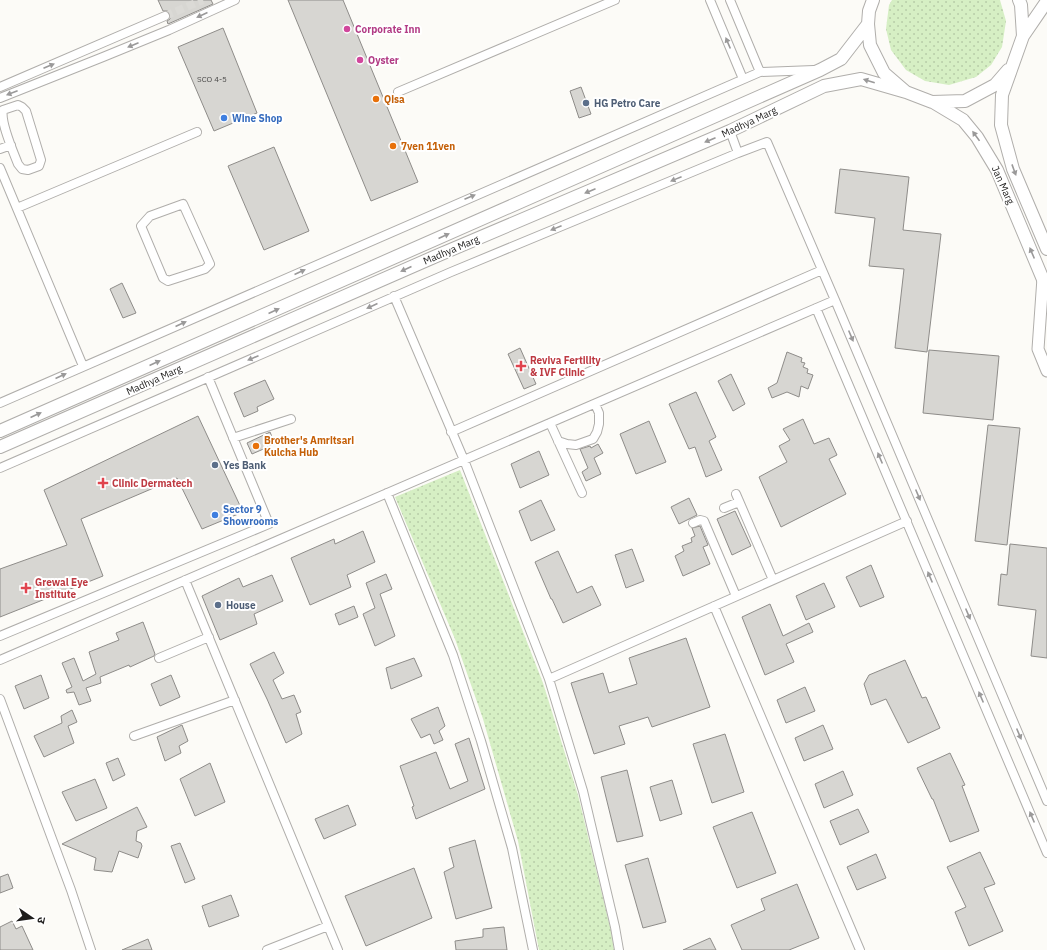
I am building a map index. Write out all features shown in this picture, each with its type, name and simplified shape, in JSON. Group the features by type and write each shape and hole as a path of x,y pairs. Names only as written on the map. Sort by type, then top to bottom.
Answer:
{"main road":[{"path":"873,0 869,11 868,24 870,45 884,73 906,92 932,102 965,101 995,85 1013,65"},
{"path":"1019,0 1021,5 1023,36"},
{"path":"1023,36 1047,1"},
{"name":"Madhya Marg","path":"0,431 820,70 841,59 868,24"},
{"name":"Jan Marg","path":"1023,36 1002,96 1001,125 1013,169 1047,249"},
{"name":"Madhya Marg","path":"0,448 427,260 730,131 824,86 861,79 906,92"},
{"name":"Jan Marg","path":"932,102 963,120 977,136 998,170 1045,284"}],"street":[{"path":"0,98 169,30 235,0"},
{"path":"398,92 615,0"},
{"path":"710,0 743,79"},
{"path":"730,0 760,72"},
{"path":"0,87 165,16"},
{"path":"0,403 760,72 820,70"},
{"path":"18,105 26,111 41,160 39,166 28,170 22,169 18,164 11,145 2,122 1,115 3,110 18,105"},
{"path":"730,131 738,153"},
{"path":"17,208 197,132"},
{"path":"0,468 394,296 767,142 1047,801"},
{"path":"0,149 11,145"},
{"path":"0,168 83,366"},
{"path":"183,204 210,264 205,269 168,281 163,278 142,226 150,216 183,204"},
{"path":"451,432 822,270"},
{"path":"1045,284 1038,349 1047,370"},
{"path":"394,296 464,460 549,679 584,791 619,950"},
{"path":"0,660 835,300"},
{"path":"816,308 1047,853"},
{"path":"0,636 269,524 208,378"},
{"path":"558,441 576,445 593,439 597,432 600,414 595,404"},
{"path":"233,438 291,419"},
{"path":"550,423 582,493"},
{"path":"387,493 453,655 479,734 512,848 533,950"},
{"path":"724,508 738,498 773,580"},
{"path":"693,523 700,520 704,521 736,596"},
{"path":"549,679 907,521"},
{"path":"185,580 338,950"},
{"path":"714,606 860,950"},
{"path":"159,658 209,637"},
{"path":"0,699 71,890 91,950"},
{"path":"134,736 235,700"},
{"path":"267,950 328,926"}],"green space":[{"path":"892,0 1000,0 1006,21 1002,47 991,65 976,77 949,85 925,81 906,70 891,50 886,29 889,5"},
{"path":"460,470 543,683 578,795 611,931 614,950 539,950 518,841 483,719 455,639 395,497"}],"building":[{"path":"158,0 211,0 213,4 168,24 167,21 170,19 170,14 168,11 163,11"},
{"path":"288,0 343,0 418,182 371,201"},
{"path":"223,28 257,113 214,131 178,47"},
{"path":"581,87 591,114 579,118 570,91"},
{"path":"274,147 309,231 264,250 228,166"},
{"path":"840,169 909,177 903,230 941,234 927,352 895,348 904,269 869,266 875,218 835,213"},
{"path":"122,283 136,313 123,318 110,289"},
{"path":"520,348 536,384 524,389 508,354"},
{"path":"929,350 999,356 993,420 923,413"},
{"path":"787,352 802,358 801,362 805,363 803,367 808,369 807,373 813,375 808,389 801,386 799,397 787,392 772,398 768,388 777,383"},
{"path":"731,374 745,404 733,411 718,381"},
{"path":"265,380 274,399 257,407 258,411 244,417 234,393"},
{"path":"696,392 716,437 709,441 722,470 706,477 695,447 689,449 669,404"},
{"name":"Sector 9 Showrooms","path":"198,416 243,512 202,529 177,478 81,519 103,576 0,617 0,569 67,545 44,490"},
{"path":"803,419 814,444 829,438 837,455 829,459 846,494 781,527 759,477 787,462 779,446 790,440 783,429"},
{"path":"649,421 666,462 636,474 620,434"},
{"path":"988,425 1020,428 1007,545 975,541"},
{"path":"270,432 275,444 252,454 247,443"},
{"path":"598,444 603,453 594,458 601,474 586,481 582,472 588,468 580,449 590,446 591,448"},
{"path":"539,451 549,475 520,488 511,464"},
{"path":"689,498 697,515 679,524 671,507"},
{"path":"541,500 555,530 531,541 519,511"},
{"path":"735,511 751,546 732,555 717,519"},
{"path":"700,526 708,545 703,547 710,564 683,576 675,556 684,551 682,546 692,542 691,538 695,536 692,528"},
{"path":"363,531 375,562 347,575 351,587 310,605 291,558 334,539 335,544"},
{"path":"1010,544 1047,548 1047,658 1031,656 1036,610 998,605 1001,574 1007,575"},
{"path":"632,549 644,581 626,588 615,555"},
{"path":"558,551 577,593 592,586 601,605 563,623 535,562"},
{"path":"871,565 884,597 860,607 846,577"},
{"path":"386,574 392,589 380,594 395,636 375,646 363,614 375,608 366,583"},
{"path":"272,575 283,601 254,614 257,624 220,640 202,596 239,578 243,587"},
{"path":"824,583 835,607 806,620 796,596"},
{"path":"770,604 783,636 809,623 813,632 786,644 794,662 765,675 742,617"},
{"path":"354,606 358,617 339,625 335,614"},
{"path":"143,622 155,654 154,656 130,667 129,665 100,677 101,683 86,688 91,701 79,705 74,692 67,693 66,690 72,687 62,663 74,658 83,681 96,674 89,652 119,640 116,633"},
{"path":"686,638 710,707 652,727 648,717 619,726 625,744 594,754 571,683 603,673 609,693 637,684 629,658"},
{"path":"274,652 284,673 273,680 282,699 294,695 301,712 296,714 302,734 286,743 250,664"},
{"path":"414,658 422,676 391,689 386,668"},
{"path":"905,660 922,698 926,697 940,728 908,743 886,699 871,705 864,684 869,675"},
{"path":"41,675 49,698 24,709 15,686"},
{"path":"171,675 180,697 160,706 151,684"},
{"path":"805,687 815,711 786,723 777,700"},
{"path":"438,707 445,726 439,731 443,740 434,744 430,734 421,738 411,719"},
{"path":"72,710 77,722 68,726 74,743 44,757 34,736 62,723 61,716"},
{"path":"182,725 188,741 179,746 181,753 165,761 157,737"},
{"path":"823,725 833,749 804,761 795,738"},
{"path":"725,734 744,792 712,803 693,744"},
{"path":"469,738 485,789 416,819 412,807 414,806 400,766 436,752 450,789 468,781 455,744"},
{"path":"950,753 965,785 962,786 979,831 950,842 933,799 917,768"},
{"path":"118,758 125,775 113,781 106,763"},
{"path":"210,763 225,802 195,816 180,779"},
{"path":"627,770 643,836 617,842 601,777"},
{"path":"843,771 853,795 824,808 815,784"},
{"path":"95,779 107,808 76,821 62,792"},
{"path":"672,780 682,814 660,821 650,787"},
{"path":"348,805 356,825 324,839 315,819"},
{"path":"137,807 147,827 137,831 136,841 141,843 142,846 138,858 119,851 112,872 94,870 96,858 62,844"},
{"path":"858,809 869,832 840,845 830,821"},
{"path":"752,812 776,873 737,888 713,827"},
{"path":"475,840 492,908 456,919 444,872 454,867 449,848"},
{"path":"180,843 195,879 185,883 171,846"},
{"path":"980,852 995,884 984,888 1003,931 969,946 955,912 966,907 947,867"},
{"path":"876,854 886,878 857,890 847,867"},
{"path":"648,858 666,922 643,928 625,865"},
{"path":"414,868 432,918 366,946 345,896"},
{"path":"8,874 13,888 0,893 0,877"},
{"path":"797,884 819,938 789,950 742,950 731,925 765,910 761,899"},
{"path":"231,895 239,916 209,927 202,906"},
{"path":"12,921 16,929 22,926 33,950 0,950 0,927"},
{"path":"504,927 507,950 456,950 455,941 483,937 483,929"},
{"path":"710,938 716,950 683,950"},
{"path":"148,939 152,950 122,950"}],"tunnel":[{"path":"165,16 203,0"}],"place":[{"name":"Corporate Inn","path":"347,29"},
{"name":"Oyster","path":"360,60"},
{"name":"Qisa","path":"376,99"},
{"name":"HG Petro Care","path":"586,103"},
{"name":"Wine Shop","path":"224,118"},
{"name":"7ven 11ven","path":"393,146"},
{"name":"Reviva Fertility & IVF Clinic","path":"521,366"},
{"name":"Brother's Amritsari Kulcha Hub","path":"256,446"},
{"name":"Yes Bank","path":"215,465"},
{"name":"Clinic Dermatech","path":"103,483"},
{"name":"Sector 9 Showrooms","path":"215,515"},
{"name":"Grewal Eye Institute","path":"26,588"},
{"name":"House","path":"218,605"}]}
